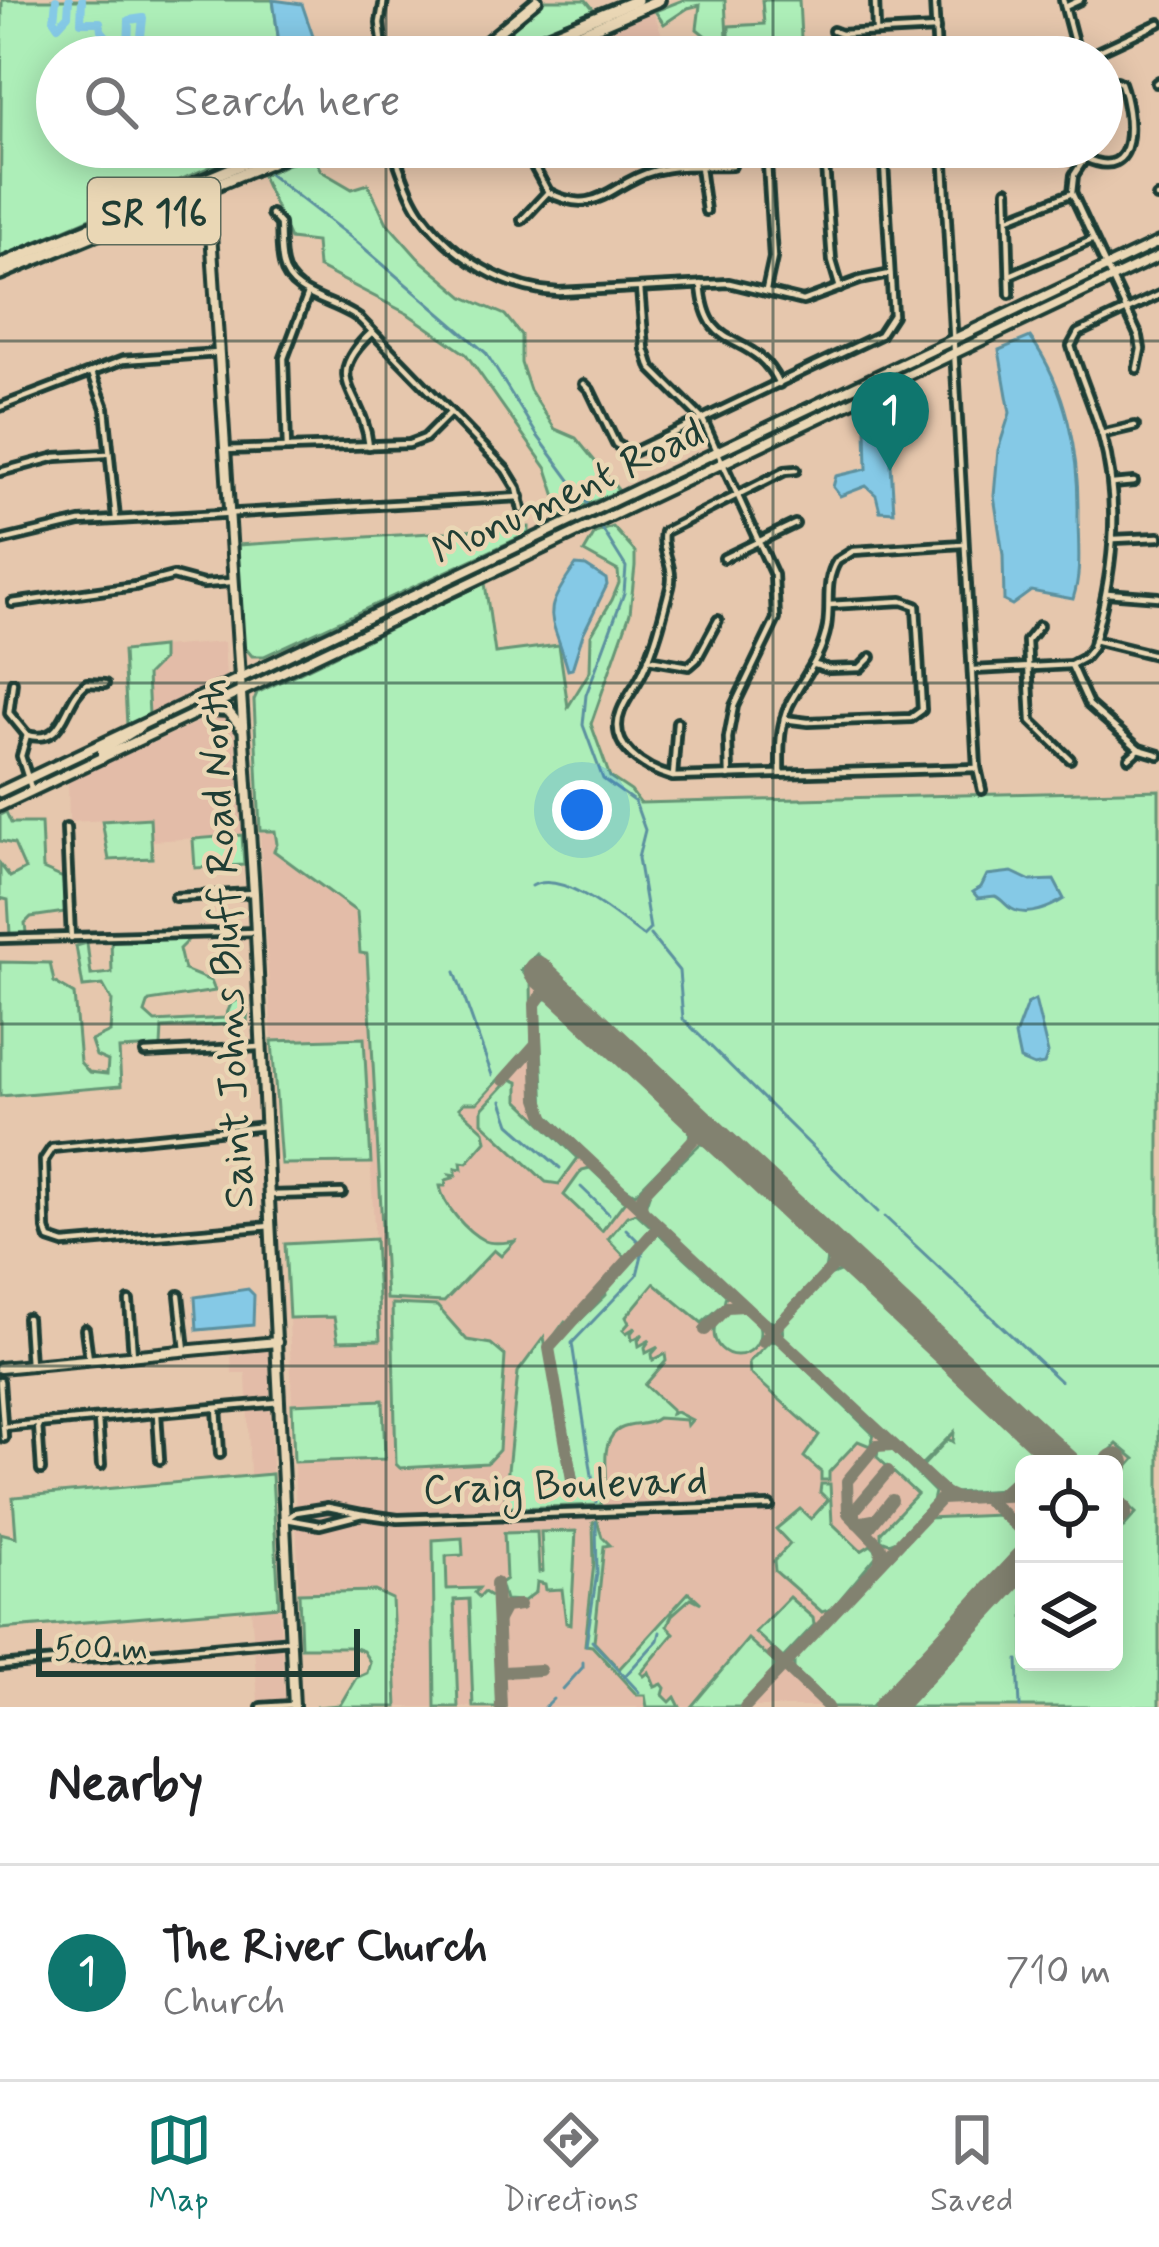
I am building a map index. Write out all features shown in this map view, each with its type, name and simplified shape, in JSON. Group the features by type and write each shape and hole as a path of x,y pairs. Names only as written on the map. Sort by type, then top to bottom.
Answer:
{"main road":[{"path":"494,36 537,0"},
{"path":"548,36 637,0"},
{"path":"563,36 612,9 659,0"},
{"name":"SR 116","path":"0,274 178,200 239,168"},
{"name":"SR 116","path":"0,265 249,168"},
{"name":"Saint Johns Bluff Road North","path":"208,183 254,893 294,1706"},
{"path":"178,200 202,206 210,221"},
{"name":"Monument Road","path":"0,792 1159,242"},
{"name":"Monument Road","path":"0,806 1159,256"},
{"path":"476,566 481,578"},
{"path":"237,648 250,663 266,664"},
{"path":"203,712 229,711 244,733"},
{"path":"74,756 102,758 102,751 128,739 145,722"},
{"path":"0,1368 277,1342"}],"street":[{"path":"382,36 384,0"},
{"path":"875,0 877,32"},
{"path":"934,0 936,36"},
{"path":"1075,36 1064,3 1080,0"},
{"path":"1123,39 1159,23"},
{"path":"833,31 936,29"},
{"path":"1123,92 1131,128 1123,149"},
{"path":"401,168 424,218 486,272 546,292 738,284 803,301 890,274"},
{"path":"535,168 548,192 564,200 594,201 649,172 690,168"},
{"path":"700,168 706,211"},
{"path":"766,292 772,258 767,168"},
{"path":"825,168 832,261 840,288"},
{"path":"584,384 624,452 636,452 880,335 892,315 884,168"},
{"path":"942,168 982,790"},
{"path":"1079,168 1072,194 1140,343 1136,369"},
{"path":"1006,190 1010,294"},
{"path":"522,220 548,192"},
{"path":"1009,218 1072,194"},
{"path":"271,214 280,224 285,271 296,286 350,312 372,332 506,470 522,510"},
{"path":"1010,275 1092,240"},
{"path":"701,284 703,307 713,327 728,340 760,354 778,384"},
{"path":"640,288 650,368 703,420 774,575 776,620 734,706 728,738 729,776"},
{"path":"287,448 284,358 308,294"},
{"path":"974,670 1071,665 1084,658 1094,640 1114,539 1112,484 1101,434 1071,346 1073,338 1159,295"},
{"path":"369,446 364,416 345,377 352,350 372,332"},
{"path":"0,407 134,358 218,352"},
{"path":"92,372 105,408 116,520"},
{"path":"224,450 415,442 450,413"},
{"path":"1101,434 1135,426"},
{"path":"0,472 56,457 108,454"},
{"path":"796,470 673,524 663,535 672,579 648,659 621,711 619,734 637,760 673,777 977,768"},
{"path":"1112,484 1134,482"},
{"path":"0,541 68,524 520,497"},
{"path":"724,558 795,524"},
{"path":"1114,539 1159,537"},
{"path":"780,772 784,719 815,665 828,622 829,578 840,557 853,551 966,544"},
{"path":"12,603 173,576 202,584 232,582"},
{"path":"1107,592 1159,597"},
{"path":"784,719 911,718 922,710 914,604 829,605"},
{"path":"648,659 689,667 718,620"},
{"path":"1039,626 1028,637 1031,722 1070,759"},
{"path":"1094,640 1159,656"},
{"path":"815,665 860,668 872,657"},
{"path":"1071,665 1083,697 1139,749 1159,755"},
{"path":"13,682 9,713 27,735 43,738 55,733 76,692 87,683 105,684"},
{"path":"673,777 677,722"},
{"path":"27,735 21,756 32,791"},
{"path":"1129,758 1139,749"},
{"path":"66,828 71,938"},
{"path":"175,897 254,893"},
{"path":"0,939 256,932"},
{"path":"145,1053 262,1047"},
{"path":"266,1126 60,1144 44,1160 46,1229 53,1242 271,1226"},
{"path":"270,1195 342,1193"},
{"path":"179,1295 185,1350"},
{"path":"129,1301 133,1355"},
{"path":"26,1318 30,1365"},
{"path":"86,1329 88,1360"},
{"path":"0,1381 4,1438"},
{"path":"4,1427 280,1402"},
{"path":"217,1408 220,1454"},
{"path":"157,1414 160,1460"},
{"path":"98,1419 101,1465"},
{"path":"38,1424 41,1469"},
{"name":"Craig Boulevard","path":"286,1519 296,1512 328,1507 398,1519 770,1506"},
{"name":"Craig Boulevard","path":"286,1519 320,1525 363,1514"},
{"path":"0,1666 291,1640"},
{"path":"261,1707 294,1706"}],"shaded area":[{"path":"653,11 663,36 603,36"},
{"path":"224,642 226,676 149,715 147,675 162,660 162,647"},
{"path":"216,714 233,722 242,835 152,841 149,818 69,822 68,781"},
{"path":"260,743 1110,1116 1159,1707 397,1707 392,1599 375,1591 299,1593 294,1462 385,1459 383,1401 292,1404 289,1318 335,1317 338,1341 380,1339 364,1039 272,1041 257,780"},
{"path":"269,1350 272,1474 250,1476 246,1373 232,1373 231,1354"},
{"path":"279,1606 285,1699 258,1701 251,1608"}],"green space":[{"path":"2,0 273,0 278,36 36,36 36,168 208,168 0,257"},
{"path":"544,0 586,0 595,11 536,36 502,36"},
{"path":"683,0 725,0 727,36 706,36 697,29 700,5 664,24 655,11"},
{"path":"762,0 799,0 801,36 729,36 729,26 764,24"},
{"path":"279,168 320,168 352,189 368,184 387,223 418,258 464,297 505,315 521,335 521,363 530,390 555,429 576,438 619,491 562,515 547,469 466,354 408,314 318,267 316,242 290,239 262,176"},
{"path":"529,527 529,533 264,656 252,656 242,644 238,545"},
{"path":"613,527 635,552 630,613 591,724 610,777 640,803 1159,790 1159,1707 904,1707 1015,1589 1015,1671 1123,1671 1123,1528 1136,1513 1123,1501 1123,1473 1135,1459 1117,1444 1106,1455 1075,1455 537,954 521,970 531,981 532,1043 477,1103 459,1108 484,1131 486,1141 440,1186 450,1209 477,1237 492,1243 515,1241 501,1256 494,1250 444,1302 386,1299 367,954 360,953 357,912 274,851 275,831 260,831 254,700 257,693 485,583 495,653 559,645 568,707 590,671 591,635 619,583 618,571 584,552 595,533"},
{"path":"162,647 162,660 147,675 149,715 127,725 123,651"},
{"path":"6,812 11,823 41,823 43,869 63,878 65,912 31,917 25,923 26,933 10,934 8,900 0,898 0,864 10,877 25,869 14,844 0,841 0,815"},
{"path":"150,818 152,858 109,860 102,821"},
{"path":"242,835 244,865 195,868 193,839"},
{"path":"189,939 179,949 184,970 211,981 215,991 149,1001 145,1013 155,1022 225,1018 239,999 248,1002 247,1023 162,1028 161,1047 119,1049 121,1086 0,1096 0,962 50,963 54,982 74,994 80,1062 89,1072 107,1074 108,1061 96,1056 91,1041 110,1032 112,1001 103,985 83,987 76,946 87,943 91,975 112,973 111,940"},
{"path":"550,999 690,1130 689,1139 635,1194 544,1111 539,1004"},
{"path":"364,1038 371,1163 281,1164 272,1041"},
{"path":"510,1079 518,1082 518,1100 578,1158 559,1184 546,1182 482,1122 482,1109"},
{"path":"700,1144 827,1258 825,1270 774,1323 764,1319 645,1207 650,1192"},
{"path":"590,1168 625,1201 602,1231 564,1195 582,1170"},
{"path":"636,1213 726,1295 724,1304 702,1323 654,1283 626,1317 626,1333 636,1327 632,1340 643,1334 639,1346 650,1340 646,1353 658,1347 653,1360 665,1354 666,1361 645,1385 671,1414 692,1420 687,1426 686,1420 658,1418 617,1431 608,1444 606,1488 600,1505 514,1508 505,1500 518,1372 544,1337 571,1491 578,1490 551,1340 565,1321 573,1327 606,1295 605,1289 630,1262 608,1239 627,1216"},
{"path":"375,1239 380,1340 338,1341 334,1317 289,1318 285,1244"},
{"path":"842,1271 1035,1452 1015,1455 1015,1476 1004,1490 952,1493 922,1467 948,1439 953,1442 954,1432 921,1465 783,1337 782,1326 829,1276"},
{"path":"392,1304 437,1306 467,1340 491,1344 505,1356 499,1450 487,1463 400,1468 396,1464"},
{"path":"737,1309 753,1316 760,1332 753,1348 737,1355 721,1348 714,1332 721,1316"},
{"path":"770,1341 778,1342 874,1435 870,1446 858,1441 829,1472 829,1480 821,1480 821,1472 804,1457 819,1435 750,1373 749,1362"},
{"path":"383,1400 385,1459 294,1462 292,1404"},
{"path":"885,1447 935,1492 933,1501 889,1543 881,1540 881,1532 917,1494 877,1457"},
{"path":"272,1474 279,1606 0,1629 0,1533 16,1537 13,1497"},
{"path":"821,1484 830,1484 832,1523 861,1551 871,1545 879,1553 832,1609 822,1612 775,1571 774,1561 790,1544 776,1529 800,1509 811,1519 828,1500 820,1492"},
{"path":"1000,1515 1015,1529 1015,1552 871,1707 833,1707 794,1670 794,1660 926,1518"},
{"path":"597,1521 610,1545 604,1546 594,1642 619,1669 689,1592 701,1603 691,1598 672,1615 667,1626 674,1633 641,1673 649,1672 655,1687 662,1684 663,1695 670,1702 675,1697 680,1707 647,1707 645,1695 637,1695 592,1646 585,1645 594,1563 593,1523"},
{"path":"576,1531 571,1624 566,1623 562,1589 546,1590 545,1584 537,1582 536,1592 524,1601 505,1600 500,1583 506,1579 504,1533 537,1532 539,1572 543,1571 541,1532"},
{"path":"462,1538 463,1555 446,1556 447,1589 479,1588 475,1593 479,1597 484,1592 494,1598 498,1707 473,1707 469,1599 454,1600 458,1707 435,1707 433,1540"},
{"path":"375,1591 392,1599 397,1707 316,1707 340,1705 356,1678 367,1673 370,1662 363,1651 352,1647 301,1647 299,1593"},
{"path":"789,1597 813,1618 814,1625 783,1658 755,1632"},
{"path":"748,1639 775,1663 775,1670 741,1707 691,1707"}],"water":[{"path":"273,0 302,4 313,36 278,36"},
{"path":"1030,337 1053,377 1068,422 1078,492 1079,568 1073,599 1031,591 1012,605 1004,601 994,496 998,450 1010,413 999,350"},
{"path":"883,420 889,432 894,512 880,511 876,495 866,486 840,496 833,487 836,476 867,469 866,427"},
{"path":"576,565 586,566 606,579 607,585 568,670 552,616 556,596"},
{"path":"1012,872 1031,881 1054,880 1064,899 1025,912 995,896 978,898 973,892 987,875"},
{"path":"1035,1000 1048,1053 1044,1064 1034,1066 1020,1060 1015,1036 1027,1004"},
{"path":"248,1289 254,1295 253,1325 197,1330 195,1297"}],"waterway":[{"path":"56,0 58,26 68,15 69,0"},
{"path":"82,0 81,22 100,22 106,36"},
{"path":"128,36 129,20 143,18 141,36"},
{"path":"269,174 486,353 589,506"},
{"path":"532,886 559,884 605,908 643,936 650,929 638,858 645,830 635,802 603,779 583,725 586,695 624,593 626,567 601,527"},
{"path":"650,935 679,971 683,1019 878,1212"},
{"path":"455,972 492,1075"},
{"path":"502,1101 510,1124 560,1168"},
{"path":"581,1187 609,1214"},
{"path":"885,1217 1060,1381"},
{"path":"626,1229 638,1241"},
{"path":"596,1502 572,1343 637,1275 643,1251"},
{"path":"586,1645 597,1573 596,1522"},
{"path":"624,1677 660,1632"},
{"path":"592,1641 639,1692"},
{"path":"563,1689 583,1662"},
{"path":"1018,1671 1020,1707"},
{"path":"545,1707 553,1699"}],"taxiway":[{"path":"561,992 543,993 535,1004 538,1099 545,1119 954,1497"},
{"path":"504,1080 536,1044"},
{"path":"643,1211 644,1193 705,1127"},
{"path":"574,1491 549,1348 659,1226"},
{"path":"763,1341 843,1256"},
{"path":"705,1330 727,1307 744,1306"},
{"path":"880,1562 881,1547 848,1513 847,1481 876,1446 893,1445"},
{"path":"1041,1455 1048,1447"},
{"path":"873,1520 857,1523 854,1511 888,1471"},
{"path":"1000,1495 1015,1481"},
{"path":"745,1707 941,1499 1015,1495"},
{"path":"984,1497 1015,1525"},
{"path":"870,1527 892,1500"},
{"path":"496,1583 501,1707"},
{"path":"498,1620 505,1607 520,1605"},
{"path":"773,1655 828,1707"},
{"path":"500,1675 540,1670"}],"runway":[{"path":"538,971 1056,1455"},
{"path":"888,1707 1022,1563"}],"place":[{"name":"The River Church","path":"890,471"}]}
